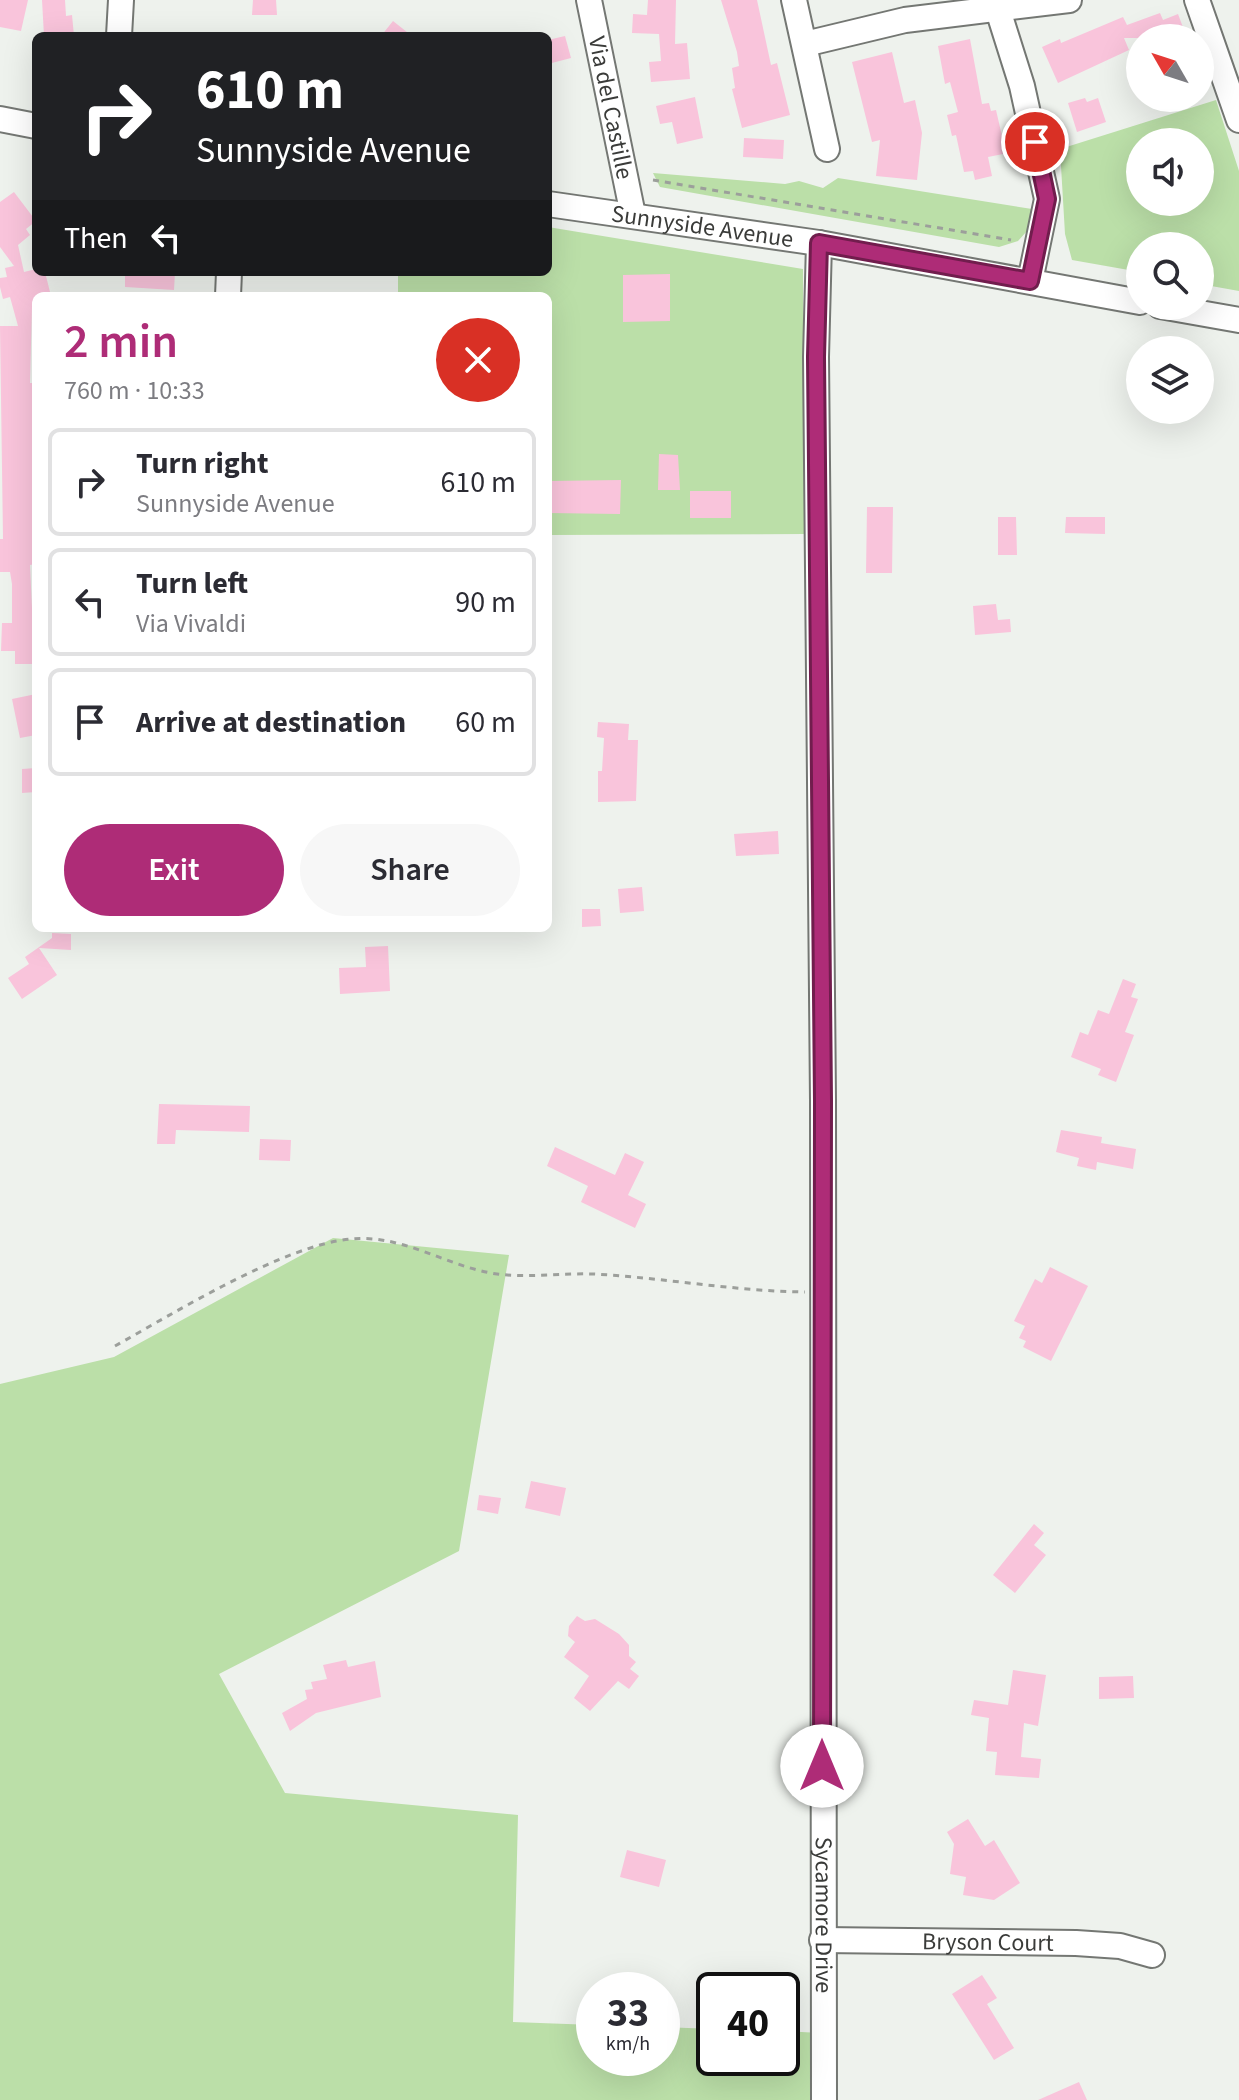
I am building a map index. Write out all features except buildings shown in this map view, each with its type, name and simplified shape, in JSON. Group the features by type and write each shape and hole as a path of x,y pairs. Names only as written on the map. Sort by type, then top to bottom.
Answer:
{"street":[{"path":"119,32 121,0"},
{"name":"Via del Castille","path":"589,0 633,215"},
{"path":"794,0 827,149"},
{"path":"805,44 905,20 1069,0"},
{"path":"1197,0 1239,120"},
{"path":"998,10 1022,86 1047,199 1030,281"},
{"path":"0,119 32,125"},
{"name":"Sunnyside Avenue","path":"552,205 819,243 1126,299"},
{"name":"Sycamore Drive","path":"819,243 816,357 824,2100"},
{"path":"1214,316 1239,320"},
{"name":"Bryson Court","path":"822,1940 1076,1943 1120,1946 1152,1955"}],"path":[{"path":"653,180 1011,240"},
{"path":"115,1346 225,1285 311,1248 352,1239 403,1243 496,1274 595,1274 735,1291 822,1293"}],"green space":[{"path":"1216,100 1239,171 1239,291 1214,287 1214,232 1126,232 1126,270 1072,260 1065,234 1060,149 1126,128 1126,216 1214,216 1214,128 1127,128 1178,112 1214,112"},
{"path":"653,173 785,184 799,181 823,188 838,178 1032,209 1027,231 1018,241 999,247 660,187"},
{"path":"552,228 803,269 804,534 552,535 552,292 398,292 398,276 552,276"},
{"path":"333,1238 509,1255 459,1551 219,1674 285,1793 518,1815 513,2022 576,2024 576,2076 680,2076 680,2028 696,2028 696,2076 800,2076 800,2032 821,2033 823,2100 0,2100 0,1384 114,1357"}],"route":[{"path":"822,1766 823,1100 816,357 819,243 1030,281 1047,199 1035,142"}]}
